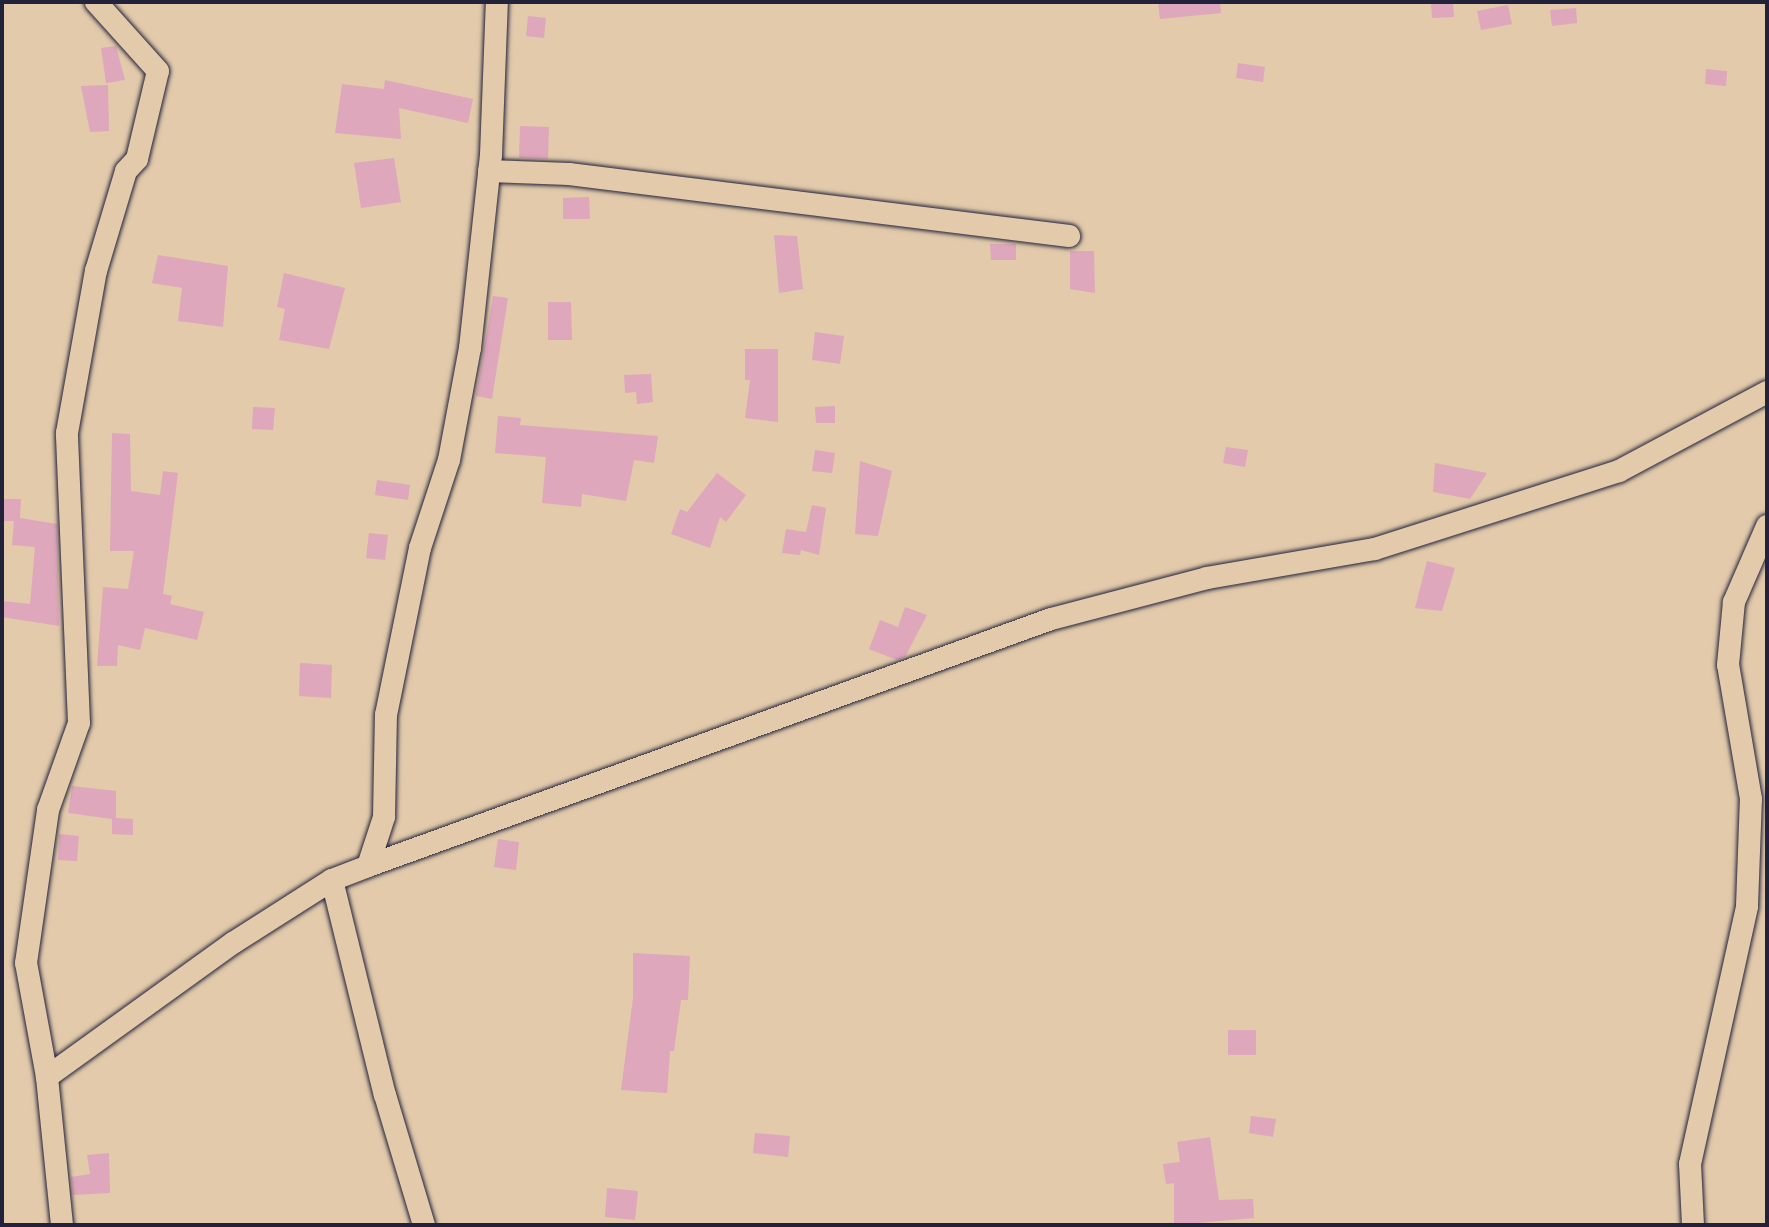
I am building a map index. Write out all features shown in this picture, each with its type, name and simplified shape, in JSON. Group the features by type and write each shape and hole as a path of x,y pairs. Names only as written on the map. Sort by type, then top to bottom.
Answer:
{"street":[{"path":"62,1225 47,1077 26,963 48,810 79,723 67,433 96,271 126,171 137,159 158,71 96,2"},
{"path":"368,866 384,817 386,715 420,548 449,460 470,348 489,171 497,2"},
{"path":"489,171 569,174 1069,236"},
{"path":"47,1077 233,943 332,880 1051,619 1207,578 1375,549 1619,471 1767,392"},
{"path":"1693,1225 1690,1164 1747,906 1751,799 1728,665 1734,602 1767,526"},
{"path":"332,880 385,1095 424,1225"}],"building":[{"path":"1158,2 1220,2 1221,13 1160,19"},
{"path":"1431,2 1453,2 1454,17 1432,18"},
{"path":"1508,5 1512,24 1481,30 1477,11"},
{"path":"1576,8 1577,23 1552,26 1550,10"},
{"path":"528,16 546,18 544,38 526,36"},
{"path":"116,46 125,80 106,83 101,48"},
{"path":"1238,63 1265,67 1263,82 1236,78"},
{"path":"1706,69 1727,71 1726,86 1705,84"},
{"path":"385,80 473,99 468,123 399,108 401,139 335,133 342,84 384,89"},
{"path":"108,85 109,131 90,132 81,86"},
{"path":"520,126 549,127 548,159 519,158"},
{"path":"394,158 401,202 361,208 354,163"},
{"path":"589,197 590,219 563,219 563,198"},
{"path":"774,235 797,236 803,289 779,293"},
{"path":"990,244 1016,244 1016,260 991,260"},
{"path":"1070,251 1094,251 1095,293 1070,289"},
{"path":"158,255 228,266 223,327 178,321 182,288 152,283"},
{"path":"284,273 345,288 329,349 279,340 285,309 277,307"},
{"path":"493,296 508,298 492,399 476,396"},
{"path":"548,302 571,302 572,340 548,340"},
{"path":"815,332 844,336 840,364 812,360"},
{"path":"745,349 778,349 778,422 745,418 750,380 745,380"},
{"path":"651,374 653,402 637,404 636,392 625,393 624,375"},
{"path":"835,406 835,423 816,423 815,407"},
{"path":"253,407 275,408 273,430 252,429"},
{"path":"498,416 521,418 520,425 658,436 654,463 634,460 626,501 582,494 581,507 542,503 546,457 495,453"},
{"path":"112,433 130,434 131,491 160,495 163,471 178,473 163,594 172,596 170,604 204,612 197,640 145,628 140,650 118,645 117,666 97,666 103,587 128,589 134,551 110,551"},
{"path":"1226,447 1248,450 1245,467 1223,463"},
{"path":"815,450 835,453 832,473 812,471"},
{"path":"860,461 892,471 878,536 855,534"},
{"path":"1435,463 1487,473 1470,499 1433,492"},
{"path":"717,473 746,495 726,522 720,517 710,548 671,534 680,509 687,512"},
{"path":"377,480 410,485 408,500 375,495"},
{"path":"2,499 21,499 20,518 57,524 59,626 2,617 2,601 30,604 35,547 12,545 14,521 2,521"},
{"path":"812,505 826,508 819,555 801,550 800,555 782,553 786,529 806,532"},
{"path":"369,533 388,535 385,560 366,558"},
{"path":"1427,561 1455,568 1442,611 1415,608"},
{"path":"905,607 927,615 905,657 897,660 869,649 880,620 898,627"},
{"path":"300,663 332,665 331,698 299,696"},
{"path":"72,786 116,791 116,818 133,819 133,835 112,834 112,819 68,813"},
{"path":"59,834 79,836 77,861 58,860"},
{"path":"498,839 519,842 516,870 494,867"},
{"path":"633,953 690,956 688,1000 681,1000 674,1051 670,1051 667,1093 621,1090 633,998"},
{"path":"1228,1030 1256,1030 1256,1055 1228,1055"},
{"path":"1251,1116 1276,1119 1273,1137 1249,1133"},
{"path":"755,1133 790,1136 788,1157 753,1153"},
{"path":"1210,1137 1219,1200 1253,1199 1254,1218 1174,1225 1174,1183 1166,1184 1163,1164 1180,1162 1177,1142"},
{"path":"109,1153 110,1193 73,1195 71,1177 90,1174 87,1155"},
{"path":"607,1188 638,1191 635,1220 605,1217"}]}
